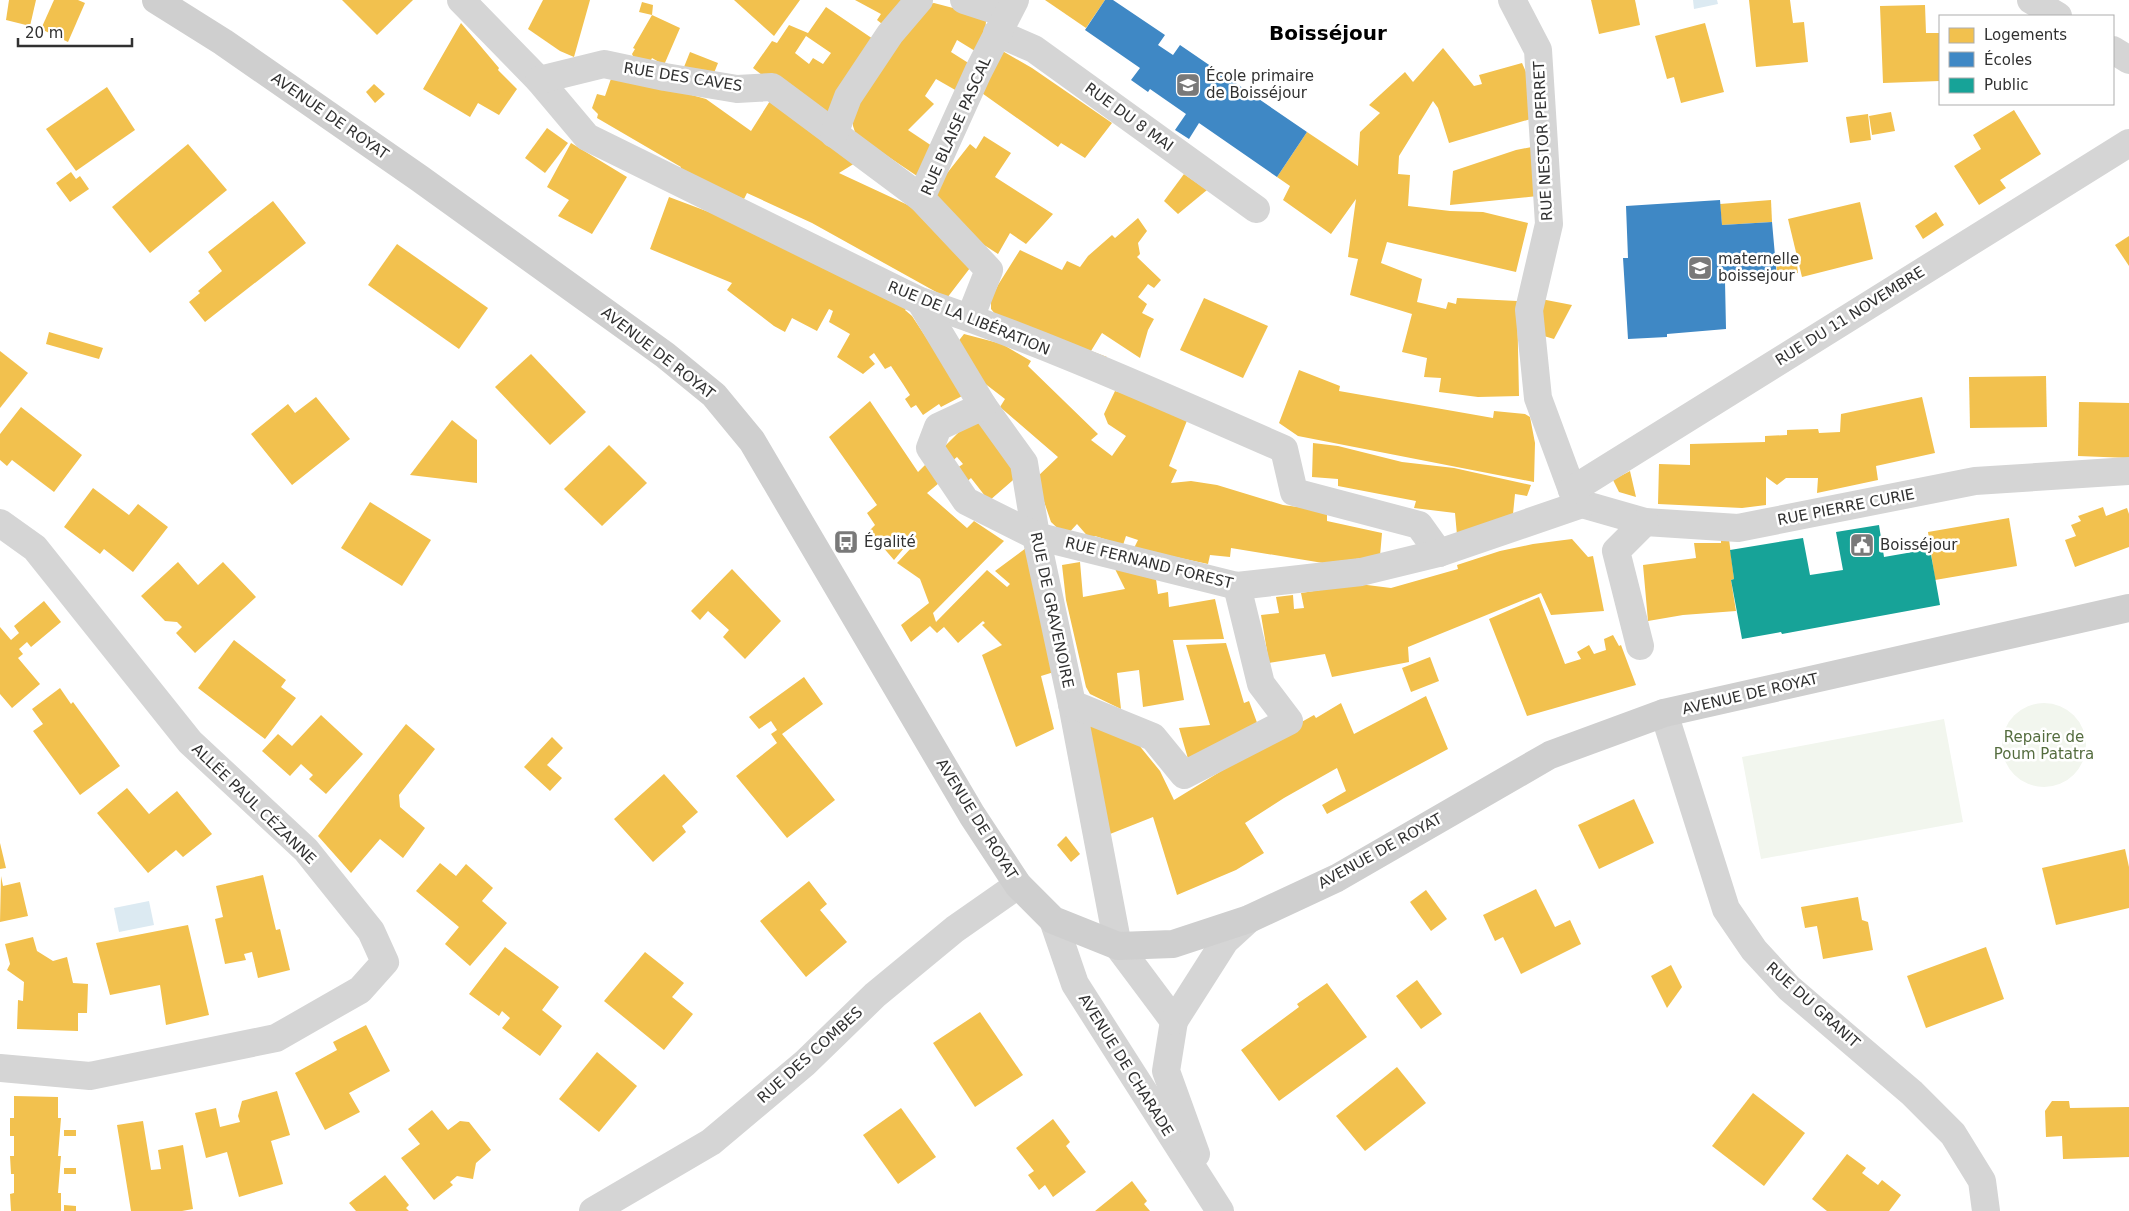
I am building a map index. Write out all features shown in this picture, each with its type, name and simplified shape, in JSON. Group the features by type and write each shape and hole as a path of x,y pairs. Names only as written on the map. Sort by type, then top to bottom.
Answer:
{"main road":[{"name":"AVENUE DE ROYAT","path":"156,0 223,42 419,178 664,355 714,395 752,440 972,815 1018,885 1054,920 1118,946 1173,944 1249,919 1337,878 1550,756 1664,713 2129,608"}],"street":[{"name":"RUE DE LA LIBÉRATION","path":"461,0 539,80 587,136 920,301 970,318 1146,389 1284,449 1294,492 1418,525 1439,553"},
{"path":"834,134 848,97 890,34 919,0"},
{"path":"964,0 1006,16"},
{"name":"RUE NESTOR PERRET","path":"1512,0 1538,50 1549,224 1529,310 1538,398 1577,497"},
{"path":"2031,0 2056,15"},
{"name":"RUE BLAISE PASCAL","path":"970,318 989,270 921,198 1006,16"},
{"name":"RUE DU 8 MAI","path":"1006,16 1034,48 1256,209"},
{"path":"2114,51 2129,60"},
{"name":"RUE DES CAVES","path":"539,80 604,64 665,77 737,89 772,87 921,198"},
{"name":"RUE DU 11 NOVEMBRE","path":"1577,497 2129,143"},
{"name":"RUE DE GRAVENOIRE","path":"920,301 983,406 1024,464 1036,536 1072,704 1118,946"},
{"name":"RUE FERNAND FOREST","path":"983,406 938,427 930,448 966,501 1036,536 1237,586 1361,572 1439,553 1577,497"},
{"name":"RUE PIERRE CURIE","path":"1577,497 1646,522 1738,528 1975,481 2129,471"},
{"name":"ALLÉE PAUL CÉZANNE","path":"0,522 35,548 190,742 306,850 370,931 385,962 360,990 276,1038 90,1076 0,1068"},
{"path":"1640,646 1616,552 1646,522"},
{"path":"1072,704 1153,737 1184,775 1289,721 1260,684 1237,586"},
{"name":"RUE DU GRANIT","path":"1664,713 1726,909 1754,950 1789,988 1912,1093 1953,1134 1982,1181 1986,1211"},
{"name":"RUE DES COMBES","path":"593,1211 711,1142 804,1063 875,995 956,928 1018,885"},
{"name":"AVENUE DE CHARADE","path":"1216,1207 1166,1071 1174,1021 1225,941 1249,919"},
{"name":"AVENUE DE CHARADE","path":"1054,920 1075,984 1216,1207"},
{"path":"1118,946 1174,1021"}],"green space":[{"name":"Repaire de Poum Patatra","path":"2036,703 2052,703 2068,710 2079,721 2086,737 2083,761 2074,775 2068,780 2052,787 2036,787 2020,780 2009,769 2002,753 2002,737 2009,721 2020,710"},
{"path":"1944,719 1963,822 1761,859 1742,757"}],"shaded area":[{"path":"1693,0 1717,0 1718,4 1694,9"},
{"path":"149,901 154,925 119,932 114,908"}],"building: Logements":[{"path":"9,0 36,0 30,26 6,20"},
{"path":"54,0 78,0 85,3 68,42 41,29"},
{"path":"342,0 413,0 377,35"},
{"path":"543,0 590,0 574,57 560,51 528,29"},
{"path":"734,0 800,0 774,36"},
{"path":"855,0 908,0 886,27 877,20 881,14"},
{"path":"1045,0 1105,0 1086,28"},
{"path":"1591,0 1635,0 1640,25 1599,34"},
{"path":"1749,0 1790,0 1793,23 1804,22 1808,62 1756,67"},
{"path":"642,2 653,5 652,15 639,12"},
{"path":"934,3 976,14 986,21 985,34 975,51 957,40 951,52 970,64 957,91 936,79 925,96 934,104 908,130 935,148 917,176 856,135 853,126 852,103 925,5"},
{"path":"1925,5 1926,33 1939,33 1939,81 1883,83 1880,6"},
{"path":"826,7 876,41 829,126 753,68 772,41 777,43 789,25 808,33","holes":["806,36 831,53 823,64 813,58 809,64 795,53"]},
{"path":"652,15 680,28 664,65 652,58 649,64 635,60 632,54 635,49 633,48"},
{"path":"461,23 499,68 498,70 517,89 499,115 478,103 470,117 423,89"},
{"path":"1705,23 1724,92 1681,103 1674,77 1667,79 1655,36"},
{"path":"1443,48 1474,86 1482,84 1479,75 1522,63 1526,72 1534,118 1449,143 1438,108 1433,101 1399,156 1398,174 1410,175 1408,206 1450,211 1483,212 1528,223 1516,272 1387,242 1381,263 1422,279 1417,302 1446,309 1448,302 1456,304 1457,298 1517,301 1519,396 1478,397 1439,392 1441,378 1424,377 1427,358 1402,352 1412,314 1350,295 1358,259 1348,257 1356,199 1331,234 1283,200 1290,186 1277,177 1307,132 1358,166 1360,132 1380,113 1369,105 1405,72 1413,82"},
{"path":"999,49 1032,68 1112,123 1085,158 1061,143 1058,147 979,91"},
{"path":"690,52 718,63 712,78 684,67"},
{"path":"613,73 706,99 751,131 775,93 860,160 839,173 910,206 970,268 947,298 812,223 747,193 744,199 680,170 681,167 597,118 598,114 592,108 597,94 605,96"},
{"path":"374,84 385,94 375,103 366,92"},
{"path":"107,87 135,130 76,171 46,129"},
{"path":"2014,110 2041,154 2000,180 2006,188 1979,205 1954,166 1981,149 1973,135"},
{"path":"1891,112 1895,131 1872,135 1869,116"},
{"path":"1868,114 1871,140 1850,143 1846,117"},
{"path":"547,128 568,143 545,173 525,158"},
{"path":"984,136 1011,153 995,177 1053,214 1026,244 1010,233 998,254 981,243 934,200 937,186 970,144 976,149"},
{"path":"571,143 627,177 592,234 558,216 569,200 547,187"},
{"path":"188,144 227,190 150,253 112,207"},
{"path":"1537,146 1538,196 1450,205 1453,171 1516,150"},
{"path":"71,172 76,179 80,176 89,189 70,202 56,183"},
{"path":"1184,174 1207,190 1178,214 1164,201"},
{"path":"669,197 765,233 909,306 905,310 912,316 964,395 941,407 939,404 923,415 916,405 911,408 905,399 910,395 891,366 885,369 874,353 869,357 875,364 863,374 837,357 850,334 829,322 833,311 829,309 817,331 792,318 785,332 774,326 727,290 732,283 650,249"},
{"path":"1771,200 1772,222 1722,225 1720,204"},
{"path":"273,201 306,243 205,322 189,302 200,293 198,291 222,271 208,252"},
{"path":"1860,202 1873,259 1802,277 1788,219"},
{"path":"1936,212 1944,225 1923,239 1915,226"},
{"path":"1138,218 1147,231 1138,243 1140,254 1137,257 1161,280 1154,288 1148,284 1138,297 1147,304 1142,313 1154,319 1148,330 1140,358 1102,333 1091,351 1107,357 1104,365 996,315 991,309 991,300 998,285 1020,250 1062,270 1067,261 1080,267 1088,256 1112,235 1115,238"},
{"path":"2129,236 2129,266 2115,245"},
{"path":"397,244 488,308 459,349 368,285"},
{"path":"1796,256 1798,273 1777,275 1776,258"},
{"path":"1204,298 1268,326 1243,378 1180,350"},
{"path":"1541,299 1572,305 1554,339 1537,334"},
{"path":"49,332 103,348 99,359 46,344"},
{"path":"964,334 1002,344 1031,361 1028,366 1098,434 1091,440 1112,456 1126,436 1108,424 1104,414 1115,391 1190,413 1169,466 1177,470 1171,483 1191,481 1217,485 1283,505 1327,511 1327,521 1382,533 1380,556 1323,563 1231,548 1230,557 1210,555 1208,564 1134,548 1138,540 1126,536 1123,545 1095,536 1091,540 1077,524 1066,536 1051,522 1036,478 1058,457 1000,407 1005,399 966,369 953,348"},
{"path":"0,351 28,373 0,408"},
{"path":"531,354 586,412 550,445 495,387"},
{"path":"1299,370 1340,386 1339,391 1493,418 1494,411 1525,414 1530,417 1535,443 1534,482 1298,436 1279,423"},
{"path":"2046,376 2047,427 1970,428 1969,377"},
{"path":"316,397 350,439 292,485 251,434 288,404 295,413"},
{"path":"1922,397 1935,453 1876,466 1878,480 1817,493 1818,478 1786,478 1777,485 1766,477 1766,505 1742,508 1658,504 1659,464 1690,465 1690,444 1765,442 1765,436 1787,435 1787,430 1818,429 1819,433 1840,432 1841,414"},
{"path":"870,401 918,472 930,460 945,478 927,493 967,528 974,521 1004,541 933,613 936,622 987,570 1007,587 1010,584 995,571 1026,548 1054,672 1041,676 1054,729 1016,747 982,655 1002,645 982,625 985,623 983,621 958,643 944,627 937,633 930,626 911,642 901,625 929,603 920,579 897,563 913,546 909,542 894,560 869,531 875,525 867,513 877,505 829,437"},
{"path":"2079,402 2129,403 2129,458 2078,456"},
{"path":"21,407 82,455 54,492 12,460 7,466 0,460 0,434"},
{"path":"976,415 1019,475 989,501 971,478 964,484 954,470 963,464 957,457 951,462 940,451"},
{"path":"452,420 477,440 477,483 410,475"},
{"path":"1313,443 1338,446 1402,462 1454,468 1531,485 1527,496 1515,494 1513,514 1457,535 1455,513 1414,508 1416,501 1338,486 1338,479 1312,477"},
{"path":"609,445 647,483 602,526 564,489"},
{"path":"1630,471 1636,497 1619,492 1613,480"},
{"path":"93,488 129,515 138,504 168,527 133,572 104,549 100,554 64,527"},
{"path":"370,502 431,540 402,586 341,548"},
{"path":"2103,507 2106,516 2127,508 2129,514 2129,547 2075,567 2065,540 2076,536 2071,525 2081,521 2078,516"},
{"path":"2009,518 2017,566 1935,580 1928,532"},
{"path":"1572,539 1588,557 1593,556 1604,611 1551,615 1541,593 1408,647 1409,662 1332,677 1325,654 1269,663 1261,615 1279,613 1276,597 1293,595 1294,609 1304,608 1301,593 1359,584 1391,588 1458,569 1457,565 1500,551"},
{"path":"1729,539 1734,579 1731,580 1736,611 1683,615 1648,621 1643,565 1696,558 1694,543 1721,543 1721,540"},
{"path":"178,562 198,585 223,562 256,597 195,653 176,633 182,627 177,622 165,621 141,596"},
{"path":"1080,562 1083,597 1125,589 1115,569 1156,579 1158,594 1168,592 1169,607 1215,599 1224,639 1173,640 1184,700 1143,707 1139,670 1117,673 1121,709 1090,694 1086,687 1066,600 1062,565"},
{"path":"732,569 781,621 745,659 723,637 729,630 708,611 700,620 691,611"},
{"path":"1539,597 1565,664 1581,659 1577,652 1589,645 1594,654 1606,650 1604,639 1613,635 1619,646 1621,645 1636,685 1527,716 1489,619"},
{"path":"44,601 61,622 31,647 27,642 19,649 23,654 18,658 40,684 12,708 0,694 0,627 11,640 19,633 14,626"},
{"path":"234,640 286,680 281,687 296,698 265,739 198,688"},
{"path":"1226,643 1244,703 1249,701 1259,728 1189,762 1179,728 1210,725 1186,645"},
{"path":"1430,657 1439,681 1411,692 1402,668"},
{"path":"804,677 823,704 782,734 835,800 787,838 736,776 777,743 771,734 777,730 771,721 759,729 749,717"},
{"path":"60,688 71,704 73,702 120,766 80,795 33,731 43,724 32,709"},
{"path":"1426,696 1448,749 1327,814 1322,805 1346,791 1337,768 1284,798 1245,823 1264,853 1236,870 1177,895 1153,817 1105,836 1082,728 1107,723 1138,744 1160,771 1174,800 1298,724 1314,715 1316,718 1341,703 1354,734"},
{"path":"321,715 363,754 326,794 309,779 313,775 301,764 290,776 262,751 278,734 292,746"},
{"path":"406,724 435,749 399,795 400,807 425,828 403,858 380,839 351,873 318,836"},
{"path":"552,737 563,748 547,765 562,778 550,791 524,767"},
{"path":"664,774 698,812 682,826 686,832 653,862 614,819"},
{"path":"127,788 149,814 177,791 212,834 183,857 176,850 148,873 97,813"},
{"path":"1634,799 1654,843 1599,869 1578,825"},
{"path":"1066,836 1080,854 1071,862 1057,845"},
{"path":"0,843 6,868 0,869"},
{"path":"2125,849 2129,867 2129,908 2056,925 2042,868"},
{"path":"440,863 456,876 466,864 493,888 482,901 507,923 470,966 445,944 459,927 416,891"},
{"path":"263,875 276,930 280,929 290,970 258,978 252,952 244,954 246,960 225,964 215,919 223,917 216,886"},
{"path":"1,876 3,886 20,882 28,916 0,922"},
{"path":"809,881 827,904 820,910 847,942 806,977 760,921"},
{"path":"1536,889 1555,927 1570,920 1581,944 1521,974 1503,937 1495,941 1483,915"},
{"path":"1426,890 1447,919 1431,931 1410,902"},
{"path":"1858,897 1862,920 1868,922 1873,950 1823,959 1817,926 1805,928 1801,907"},
{"path":"188,925 209,1015 166,1025 160,985 110,995 96,943"},
{"path":"33,937 37,951 53,961 67,957 73,983 88,984 87,1013 78,1013 78,1031 17,1029 18,1000 23,1001 24,982 7,970 10,964 5,944"},
{"path":"505,947 559,987 542,1010 562,1026 540,1056 502,1028 510,1018 502,1011 499,1016 469,994"},
{"path":"1986,947 2004,999 1926,1028 1907,976"},
{"path":"645,952 684,983 672,997 693,1014 664,1050 604,1001"},
{"path":"1671,965 1682,987 1667,1008 1651,976"},
{"path":"1417,980 1442,1014 1421,1029 1396,996"},
{"path":"1327,983 1367,1037 1279,1101 1241,1050 1299,1007 1297,1004"},
{"path":"980,1012 1023,1075 975,1107 933,1043"},
{"path":"366,1025 390,1071 349,1093 360,1112 325,1130 295,1073 337,1050 333,1042"},
{"path":"597,1052 637,1086 599,1132 559,1099"},
{"path":"1397,1067 1426,1103 1365,1151 1336,1116"},
{"path":"277,1091 290,1135 271,1141 283,1184 239,1197 227,1152 206,1158 195,1113 216,1108 220,1127 240,1122 238,1116 242,1101"},
{"path":"1753,1093 1805,1133 1764,1186 1712,1146"},
{"path":"14,1096 58,1097 58,1118 61,1118 58,1156 61,1156 58,1193 61,1193 61,1211 11,1211 10,1194 14,1193 14,1174 11,1174 10,1156 14,1156 14,1136 10,1136 10,1118 14,1118"},
{"path":"2052,1101 2069,1101 2070,1108 2129,1107 2129,1157 2063,1159 2062,1136 2046,1137 2045,1111"},
{"path":"901,1108 936,1157 898,1184 863,1135"},
{"path":"432,1110 448,1130 460,1121 469,1122 491,1150 476,1163 473,1179 457,1176 450,1182 453,1185 434,1200 401,1158 420,1144 408,1129"},
{"path":"1053,1119 1070,1142 1066,1146 1086,1172 1053,1197 1045,1185 1039,1190 1028,1175 1034,1171 1016,1148"},
{"path":"143,1121 151,1170 161,1169 158,1150 183,1145 193,1209 182,1211 131,1211 117,1125"},
{"path":"64,1130 76,1130 76,1136 64,1136"},
{"path":"1847,1154 1866,1168 1862,1173 1878,1185 1882,1180 1901,1195 1889,1211 1827,1211 1812,1199"},
{"path":"64,1168 76,1168 76,1174 64,1174"},
{"path":"385,1175 409,1205 406,1208 409,1211 356,1211 349,1203"},
{"path":"1132,1181 1147,1201 1144,1204 1150,1211 1095,1211"},
{"path":"64,1205 76,1206 76,1211 64,1211"}],"building: Écoles":[{"name":"École primaire de Boisséjour","path":"1105,0 1113,0 1165,35 1158,45 1173,55 1180,45 1307,132 1277,177 1199,123 1189,139 1175,130 1186,114 1150,89 1148,92 1131,80 1140,68 1085,30"},
{"name":"maternelle boissejour","path":"1720,200 1722,225 1772,222 1777,278 1725,281 1726,329 1667,334 1667,337 1628,339 1623,258 1628,258 1626,206"}],"building: Public":[{"path":"1879,525 1884,557 1930,549 1940,605 1782,634 1781,632 1742,639 1731,580 1734,579 1730,550 1803,538 1810,575 1843,570 1836,532"}],"place":[{"name":"École primaire de Boisséjour","path":"1188,85"},
{"name":"maternelle boissejour","path":"1700,268"},
{"name":"Égalité","path":"846,542"},
{"name":"Boisséjour","path":"1862,545"}],"district":[{"name":"Boisséjour","path":"1328,33"}]}
